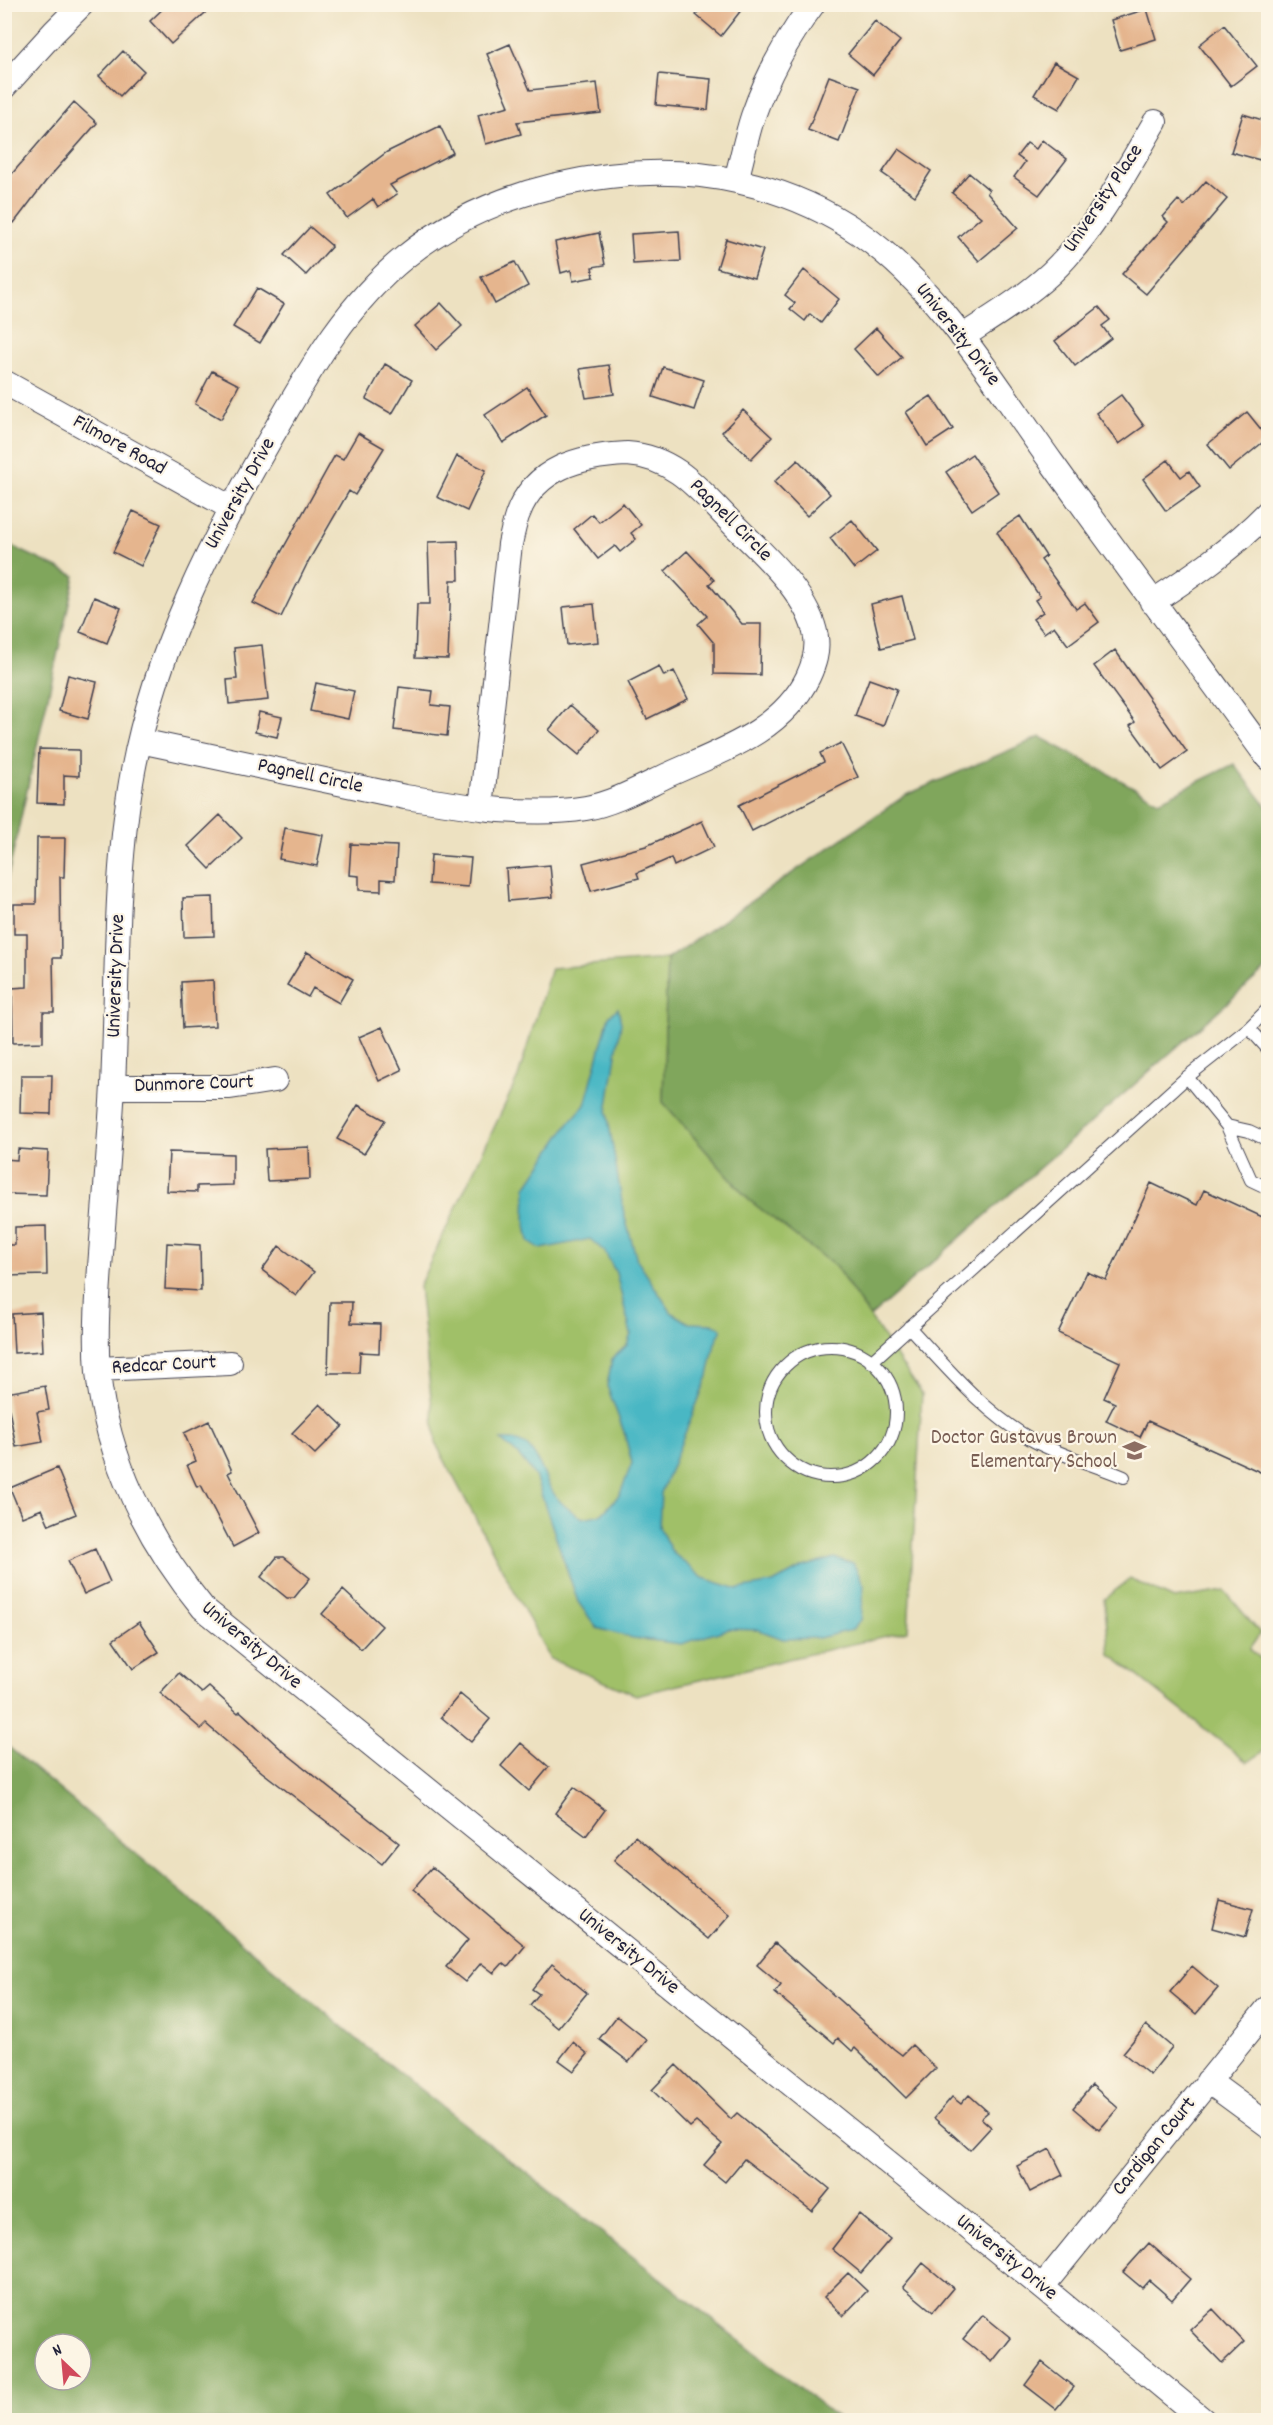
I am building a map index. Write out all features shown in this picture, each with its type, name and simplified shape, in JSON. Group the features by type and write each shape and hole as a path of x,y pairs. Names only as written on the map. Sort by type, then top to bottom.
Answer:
{"street":[{"path":"4,87 82,4"},
{"path":"736,180 753,117 777,59 795,28 813,4"},
{"name":"University Place","path":"962,337 1024,295 1052,272 1093,222 1155,122"},
{"name":"University Drive","path":"1203,2421 1042,2287 203,1608 184,1585 160,1548 133,1500 114,1447 104,1409 98,1370 97,1317 113,1087 120,896 132,776 168,645 184,604 211,548 319,354 343,318 408,254 432,237 500,201 554,184 641,172 708,175 736,180 787,196 856,232 889,256 937,305 1269,759"},
{"name":"Filmore Road","path":"4,382 233,509"},
{"name":"Pagnell Circle","path":"140,741 405,797 481,808 514,812 557,811 588,807 622,795 752,735 788,708 799,694 816,657 816,637 813,627 798,597 778,569 684,475 664,462 647,456 627,454 606,455 570,463 555,468 544,476 524,502 517,516 510,544 481,808"},
{"path":"1152,602 1202,570 1269,512"},
{"name":"Dunmore Court","path":"113,1087 230,1087 275,1080"},
{"name":"Redcar Court","path":"98,1370 230,1363"},
{"name":"Cardigan Court","path":"1042,2287 1269,2007"},
{"path":"1208,2081 1269,2125"}],"lane":[{"path":"872,1362 1187,1077 1249,1028 1269,1009"},
{"path":"1249,1028 1269,1049"},
{"path":"1187,1077 1227,1126 1251,1180 1269,1188"},
{"path":"1227,1126 1249,1131 1269,1140"},
{"path":"909,1327 966,1387 1015,1428 1035,1441 1124,1477"},
{"path":"818,1349 847,1349 872,1362 883,1373 895,1399 894,1428 881,1454 858,1472 830,1478 815,1476 790,1462 779,1452 768,1426 768,1397 781,1371 804,1353 818,1349"}],"green space":[{"path":"5,543 75,576 5,889"},
{"path":"1040,737 1159,801 1234,764 1268,808 1268,967 870,1317 836,1267 749,1200 663,1102 667,959 906,795"},
{"path":"667,959 663,1102 749,1200 836,1267 922,1394 908,1631 636,1695 550,1659 436,1444 419,1286 518,1077 551,968"},
{"path":"1130,1579 1174,1599 1225,1591 1260,1633 1250,1649 1268,1665 1268,1748 1247,1762 1110,1654 1104,1599"},
{"path":"5,1744 364,2045 840,2420 5,2420"}],"water":[{"path":"618,1008 621,1023 607,1112 624,1214 637,1260 671,1312 689,1323 714,1324 722,1329 715,1343 708,1376 661,1493 659,1527 672,1552 703,1578 738,1589 773,1583 803,1567 834,1558 853,1563 864,1585 861,1620 852,1630 819,1638 783,1639 759,1630 728,1629 681,1644 633,1638 597,1628 578,1602 535,1476 518,1455 501,1440 513,1440 529,1448 535,1455 557,1498 583,1518 602,1514 620,1494 632,1463 624,1432 607,1386 612,1359 627,1345 631,1334 616,1273 605,1252 590,1239 541,1249 529,1241 525,1220 526,1187 569,1123 585,1105 609,1016"}],"building":[{"path":"168,4 215,4 171,44 150,21"},
{"path":"705,4 746,4 721,36 696,15"},
{"path":"1147,9 1156,39 1120,50 1111,20"},
{"path":"875,21 900,41 873,75 848,54"},
{"path":"1224,25 1257,66 1231,86 1199,45"},
{"path":"510,44 530,90 597,83 601,113 517,122 521,134 486,144 478,115 509,106 487,54"},
{"path":"123,51 144,71 120,96 99,76"},
{"path":"1054,62 1079,76 1059,109 1034,95"},
{"path":"659,74 711,79 708,110 656,105"},
{"path":"829,76 860,87 839,142 808,130"},
{"path":"74,102 97,123 46,181 14,223 4,216 4,183"},
{"path":"1243,114 1269,122 1269,133 1260,160 1231,152"},
{"path":"440,126 453,153 390,185 397,194 378,207 373,199 347,218 330,195 387,152"},
{"path":"1042,140 1067,159 1039,195 1014,177 1025,162 1017,156 1027,143 1036,149"},
{"path":"899,149 931,171 915,196 882,173"},
{"path":"969,173 989,190 987,193 1018,228 979,261 958,237 981,217 952,193"},
{"path":"1206,181 1227,199 1146,294 1122,274 1168,222 1163,217 1178,200 1184,206"},
{"path":"310,227 332,246 306,275 284,255"},
{"path":"679,231 681,261 633,264 631,234"},
{"path":"599,233 605,265 592,267 594,277 573,281 571,270 561,273 555,242"},
{"path":"726,239 763,250 754,278 717,268"},
{"path":"515,262 528,286 495,304 481,277"},
{"path":"804,270 839,299 821,323 810,314 805,321 790,309 795,303 785,295"},
{"path":"257,288 284,304 260,343 233,327"},
{"path":"441,303 462,326 436,350 415,326"},
{"path":"1099,307 1110,320 1102,326 1111,338 1075,366 1055,341"},
{"path":"876,328 902,357 879,377 854,349"},
{"path":"385,364 412,380 392,414 366,399"},
{"path":"609,365 614,394 586,398 580,369"},
{"path":"663,367 704,380 694,410 653,397"},
{"path":"212,371 239,385 221,419 195,404"},
{"path":"527,387 546,415 503,443 485,415"},
{"path":"1121,395 1144,426 1119,444 1096,413"},
{"path":"931,396 953,429 927,446 906,412"},
{"path":"743,410 772,437 751,459 722,432"},
{"path":"1247,412 1268,438 1229,470 1208,444"},
{"path":"358,433 384,448 355,495 349,491 309,560 281,617 253,603 335,455 343,459"},
{"path":"972,454 998,492 972,510 946,472"},
{"path":"457,456 486,470 467,511 437,497"},
{"path":"798,460 830,494 807,516 774,482"},
{"path":"1168,460 1181,477 1189,471 1200,487 1166,511 1143,479"},
{"path":"623,503 641,525 631,533 636,539 620,552 615,546 598,559 574,529 592,514 599,522"},
{"path":"133,511 161,524 141,566 113,552"},
{"path":"1020,516 1046,556 1041,560 1076,609 1085,603 1099,622 1068,645 1054,626 1044,633 1033,619 1043,612 1035,600 1040,597 997,532"},
{"path":"852,520 877,551 854,569 830,538"},
{"path":"458,541 459,580 451,580 448,659 415,658 417,604 430,604 428,542"},
{"path":"687,551 714,580 709,584 742,624 761,624 760,675 714,674 714,643 698,624 707,616 665,571"},
{"path":"902,596 913,640 881,648 871,604"},
{"path":"94,597 121,608 107,643 80,632"},
{"path":"594,604 598,642 567,645 563,607"},
{"path":"262,645 268,700 229,704 227,680 237,679 234,648"},
{"path":"1115,650 1187,752 1162,770 1130,726 1135,722 1094,666"},
{"path":"659,666 664,676 674,671 688,699 647,719 628,682"},
{"path":"68,675 97,682 88,719 59,711"},
{"path":"869,679 897,689 883,726 855,716"},
{"path":"316,683 354,691 348,719 310,711"},
{"path":"399,687 433,691 431,705 450,707 447,736 394,730"},
{"path":"570,705 599,730 579,755 549,730"},
{"path":"259,712 282,717 277,737 255,732"},
{"path":"841,743 858,777 752,831 739,805 824,762 820,753"},
{"path":"39,749 79,750 79,776 64,775 64,804 37,803"},
{"path":"220,815 242,838 210,869 188,846"},
{"path":"702,821 714,847 674,866 671,858 637,873 639,878 591,891 583,863 646,846"},
{"path":"285,828 323,835 317,866 279,859"},
{"path":"37,838 65,838 64,877 60,877 61,958 53,958 54,1012 43,1012 43,1042 13,1043 12,988 27,987 27,934 14,934 14,904 36,904"},
{"path":"351,844 397,846 395,880 381,879 381,891 359,890 359,876 349,875"},
{"path":"431,855 471,858 468,887 429,884"},
{"path":"550,865 553,897 508,901 506,869"},
{"path":"213,897 214,936 184,937 183,898"},
{"path":"307,952 353,979 339,1003 313,988 308,997 287,985"},
{"path":"213,980 215,1026 183,1028 181,982"},
{"path":"382,1027 402,1070 379,1081 359,1037"},
{"path":"21,1075 52,1075 51,1114 20,1113"},
{"path":"358,1105 385,1120 364,1154 337,1139"},
{"path":"309,1147 310,1179 267,1181 265,1149"},
{"path":"18,1149 48,1151 46,1195 4,1194 4,1159 17,1160"},
{"path":"169,1152 233,1154 233,1185 197,1186 197,1192 167,1191"},
{"path":"1151,1183 1197,1205 1204,1190 1269,1220 1269,1476 1148,1421 1140,1437 1106,1421 1115,1403 1104,1398 1120,1362 1058,1333 1087,1272 1106,1280"},
{"path":"46,1226 47,1275 4,1276 4,1245 15,1245 15,1227"},
{"path":"167,1243 200,1245 201,1291 165,1289"},
{"path":"279,1246 314,1272 296,1296 262,1270"},
{"path":"330,1302 352,1302 351,1323 380,1324 379,1353 360,1352 359,1373 328,1373"},
{"path":"41,1312 43,1351 14,1353 12,1314"},
{"path":"45,1386 49,1410 37,1412 43,1442 16,1447 6,1393"},
{"path":"320,1404 343,1426 315,1454 292,1433"},
{"path":"209,1421 232,1471 228,1473 259,1533 233,1547 201,1485 197,1487 187,1465 196,1461 184,1433"},
{"path":"57,1468 76,1514 49,1525 42,1509 22,1517 10,1488"},
{"path":"95,1549 110,1582 84,1594 68,1561"},
{"path":"277,1557 284,1557 310,1578 294,1598 287,1598 261,1577"},
{"path":"343,1590 382,1626 361,1649 322,1614"},
{"path":"139,1622 159,1652 133,1669 113,1640"},
{"path":"179,1673 202,1693 209,1687 238,1713 240,1711 282,1750 399,1843 382,1864 262,1772 206,1724 201,1729 160,1693"},
{"path":"460,1694 490,1719 471,1742 441,1717"},
{"path":"521,1743 549,1767 529,1791 501,1766"},
{"path":"574,1787 605,1810 586,1836 555,1813"},
{"path":"635,1836 730,1915 709,1939 614,1860"},
{"path":"432,1867 525,1946 508,1967 503,1963 494,1973 481,1963 465,1982 446,1967 468,1940 411,1891"},
{"path":"1219,1900 1253,1909 1245,1937 1212,1928"},
{"path":"775,1943 894,2049 902,2055 912,2045 936,2068 906,2098 855,2048 852,2051 838,2038 834,2043 775,1993 781,1985 757,1965"},
{"path":"552,1964 587,1993 558,2028 530,2005 539,1994 532,1989"},
{"path":"1192,1966 1218,1988 1196,2014 1170,1992"},
{"path":"617,2016 647,2040 629,2062 599,2039"},
{"path":"1146,2025 1172,2047 1150,2075 1123,2053"},
{"path":"573,2042 588,2054 574,2071 559,2060"},
{"path":"676,2065 731,2119 737,2113 830,2189 812,2211 744,2159 725,2182 704,2165 722,2144 696,2122 690,2127 652,2090"},
{"path":"1092,2085 1118,2108 1099,2130 1073,2108"},
{"path":"969,2095 988,2112 981,2118 991,2127 970,2150 934,2118 952,2097 961,2104"},
{"path":"1050,2149 1063,2175 1030,2192 1017,2166"},
{"path":"859,2214 890,2239 861,2273 832,2249"},
{"path":"1149,2243 1190,2279 1172,2300 1149,2280 1142,2288 1123,2272"},
{"path":"923,2263 953,2288 933,2312 903,2287"},
{"path":"848,2273 867,2291 843,2316 824,2297"},
{"path":"1213,2309 1244,2342 1222,2363 1190,2330"},
{"path":"983,2315 1011,2338 992,2362 963,2339"},
{"path":"1042,2362 1074,2387 1056,2409 1025,2385"}],"place":[{"name":"Doctor Gustavus Brown Elementary School","path":"1135,1451"}]}
